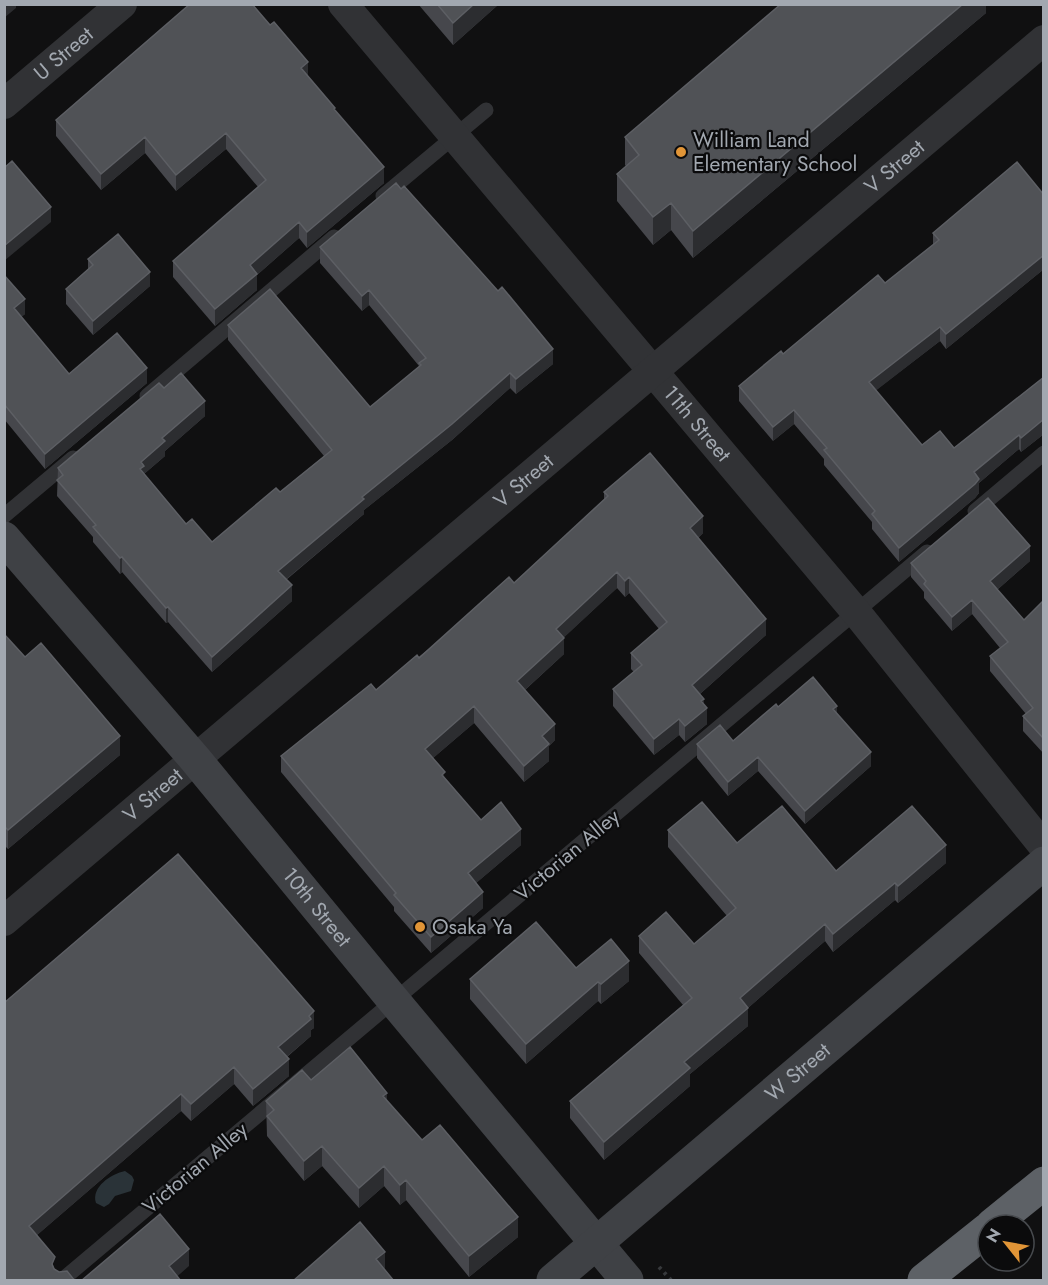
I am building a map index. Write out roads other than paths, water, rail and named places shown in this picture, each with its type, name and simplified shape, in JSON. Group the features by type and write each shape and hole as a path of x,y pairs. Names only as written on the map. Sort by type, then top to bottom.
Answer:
{"highway":[{"path":"1007,1213 1044,1183"},
{"path":"924,1281 976,1238"}],"street":[{"name":"U Street","path":"4,104 123,4"},
{"name":"11th Street","path":"343,4 856,612 1044,848"},
{"name":"V Street","path":"4,921 1044,40"},
{"name":"10th Street","path":"4,538 195,759 627,1281"},
{"name":"W Street","path":"553,1281 1044,863"}],"lane":[{"path":"372,205 486,110"},
{"path":"139,402 345,228"},
{"path":"4,516 85,448"},
{"path":"962,522 1044,453"},
{"name":"Victorian Alley","path":"62,1281 934,545"}],"place":[{"name":"William Land Elementary School","path":"681,152"},
{"name":"Osaka Ya","path":"420,927"}]}
